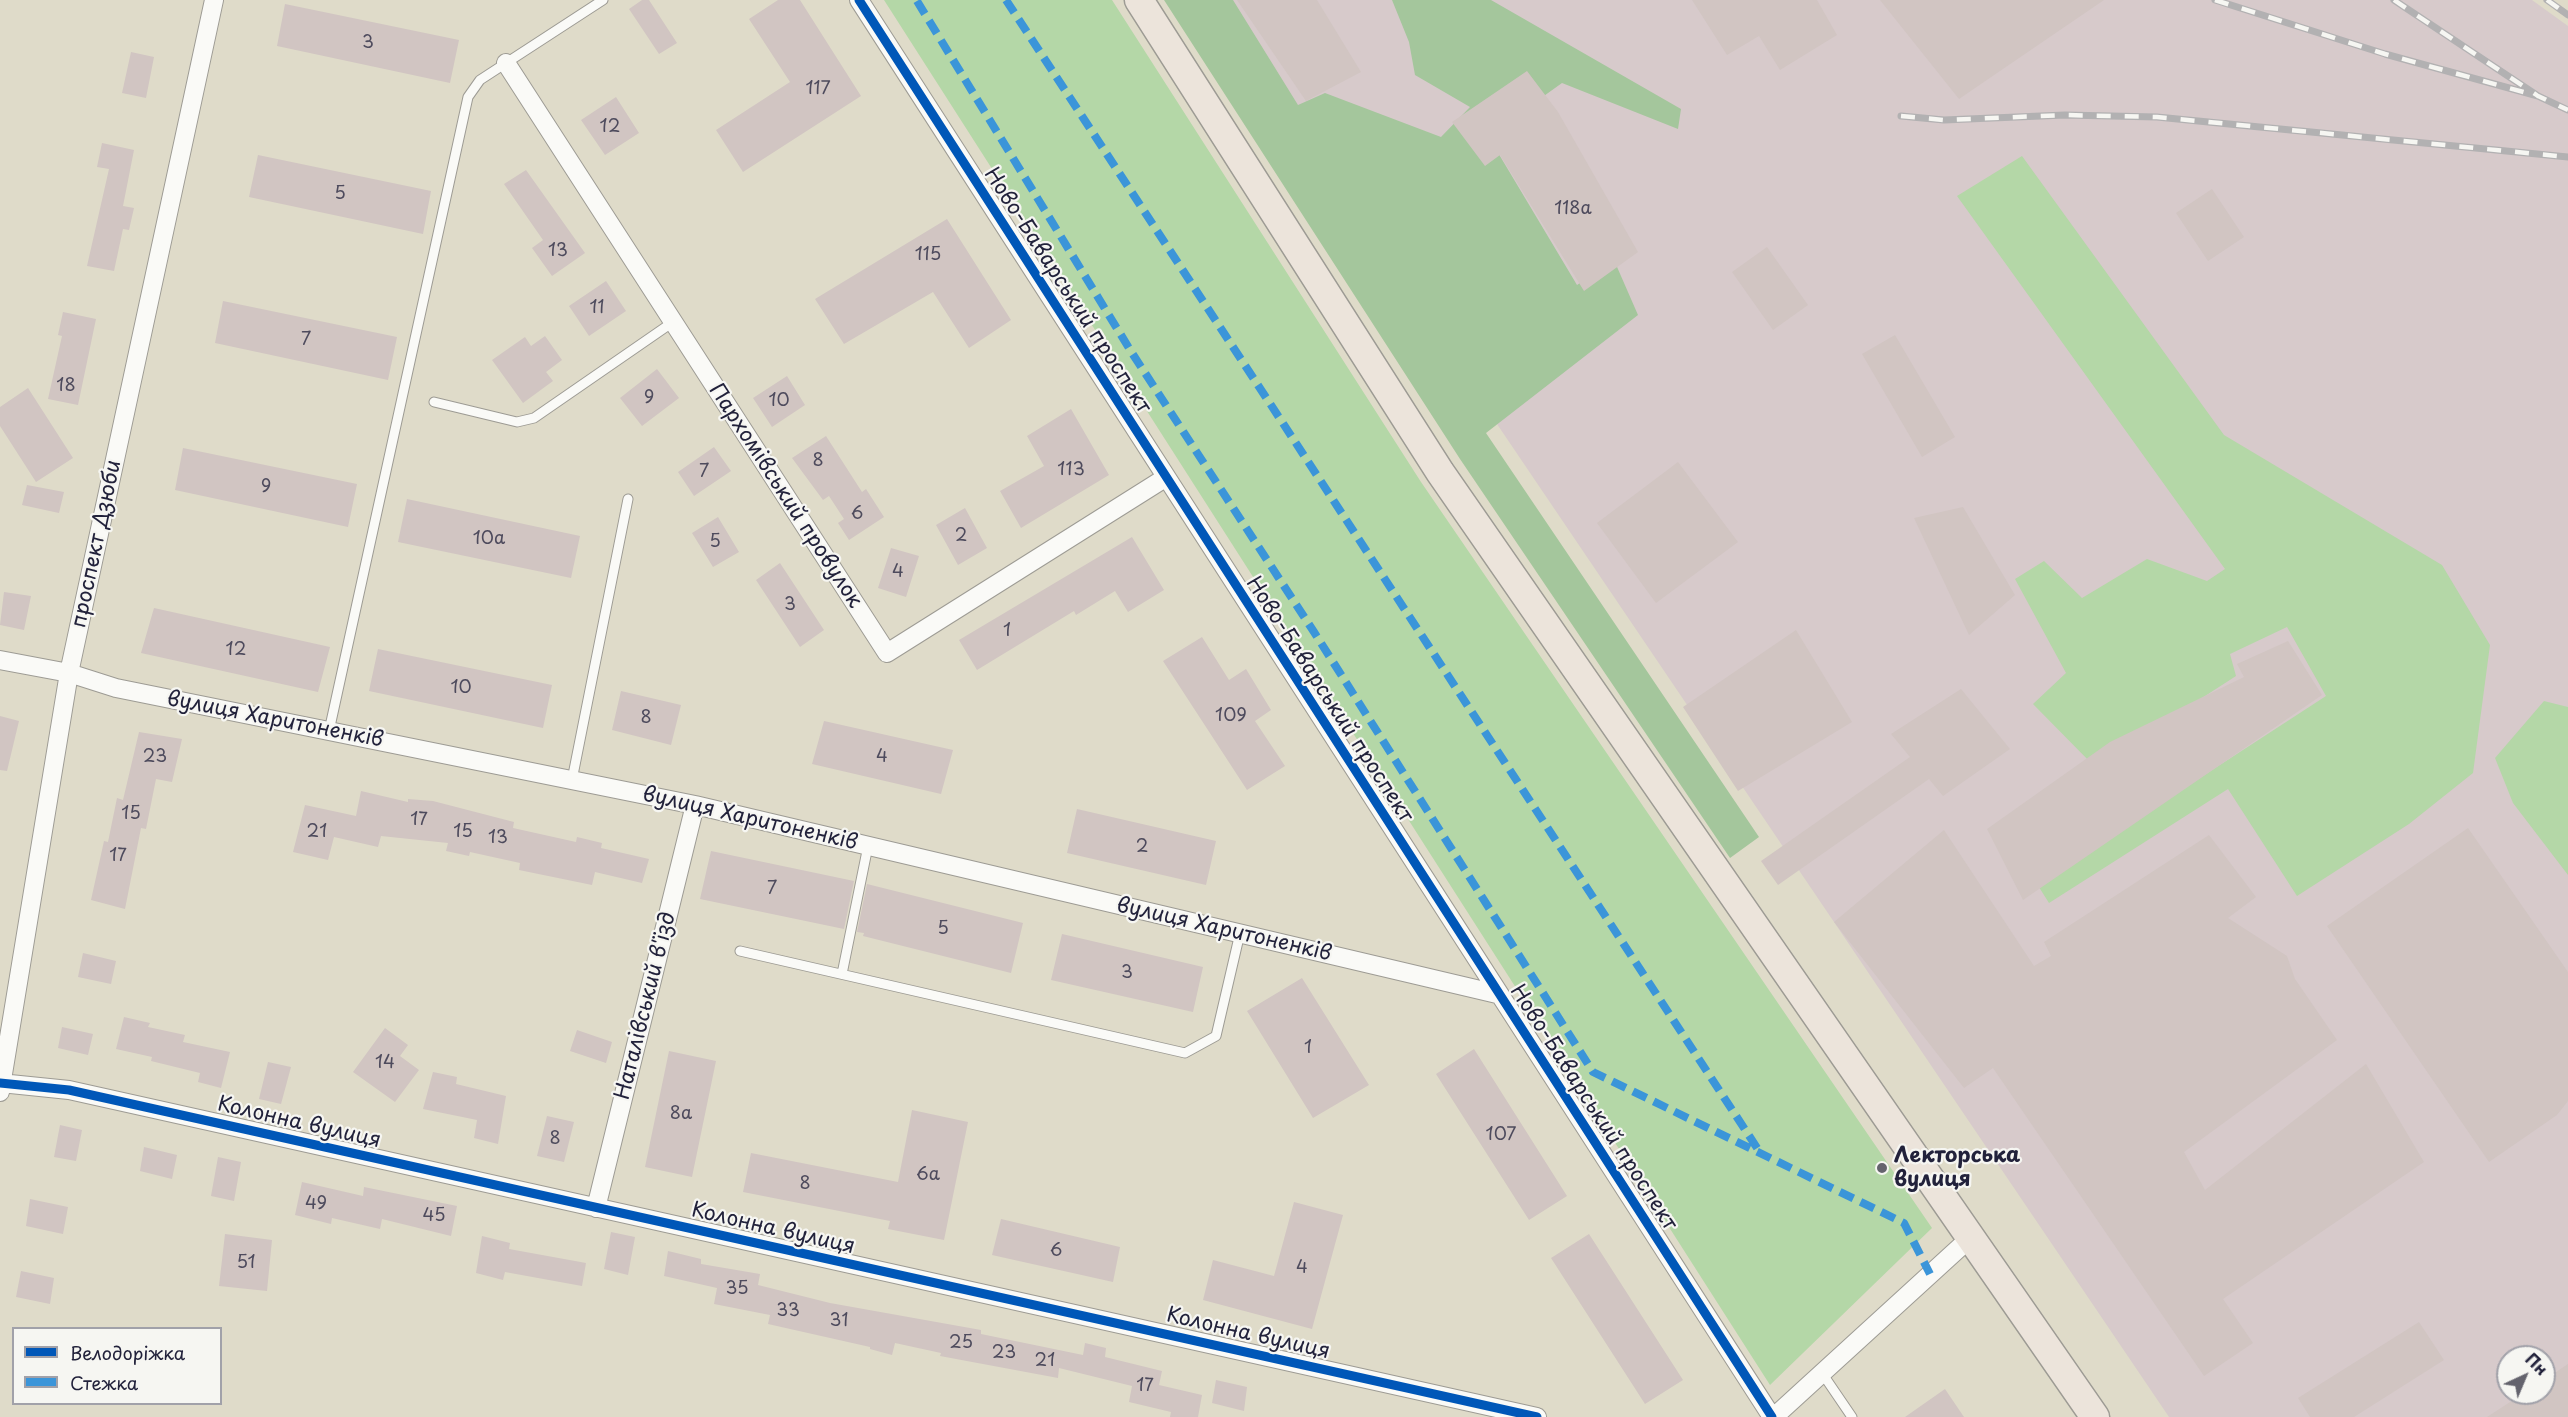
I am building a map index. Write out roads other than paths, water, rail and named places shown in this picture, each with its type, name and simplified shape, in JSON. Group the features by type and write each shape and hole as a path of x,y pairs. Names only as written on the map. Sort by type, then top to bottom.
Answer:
{"main road":[{"path":"1139,0 1440,472 2096,1417"}],"street":[{"name":"проспект Дзюби","path":"1,1086 69,674 214,0"},
{"name":"Ново-Баварський проспект","path":"859,0 1497,994 1773,1417"},
{"name":"Пархомівський провулок","path":"506,63 886,653 1165,478"},
{"name":"вулиця Харитоненків","path":"0,660 69,674 116,688 695,804 1497,994"},
{"name":"Наталівський в'їзд","path":"596,1208 695,804"},
{"name":"Колонна вулиця","path":"1,1086 69,1090 1537,1417"},
{"path":"1773,1417 1970,1238"}],"lane":[{"path":"329,731 468,97 480,80 603,0"},
{"path":"434,402 517,422 534,418 673,322"},
{"path":"572,780 628,499"},
{"path":"842,974 868,846"},
{"path":"740,951 1185,1053 1216,1035 1240,933"},
{"path":"1822,1373 1852,1417"}],"railway":[{"path":"2215,0 2385,54 2538,96"},
{"path":"2394,0 2538,96 2568,110"},
{"path":"2547,0 2568,15"},
{"path":"1901,116 1944,120 2065,115 2157,117 2568,157"}],"place":[{"name":"Лекторська вулиця","path":"1882,1168"}]}
